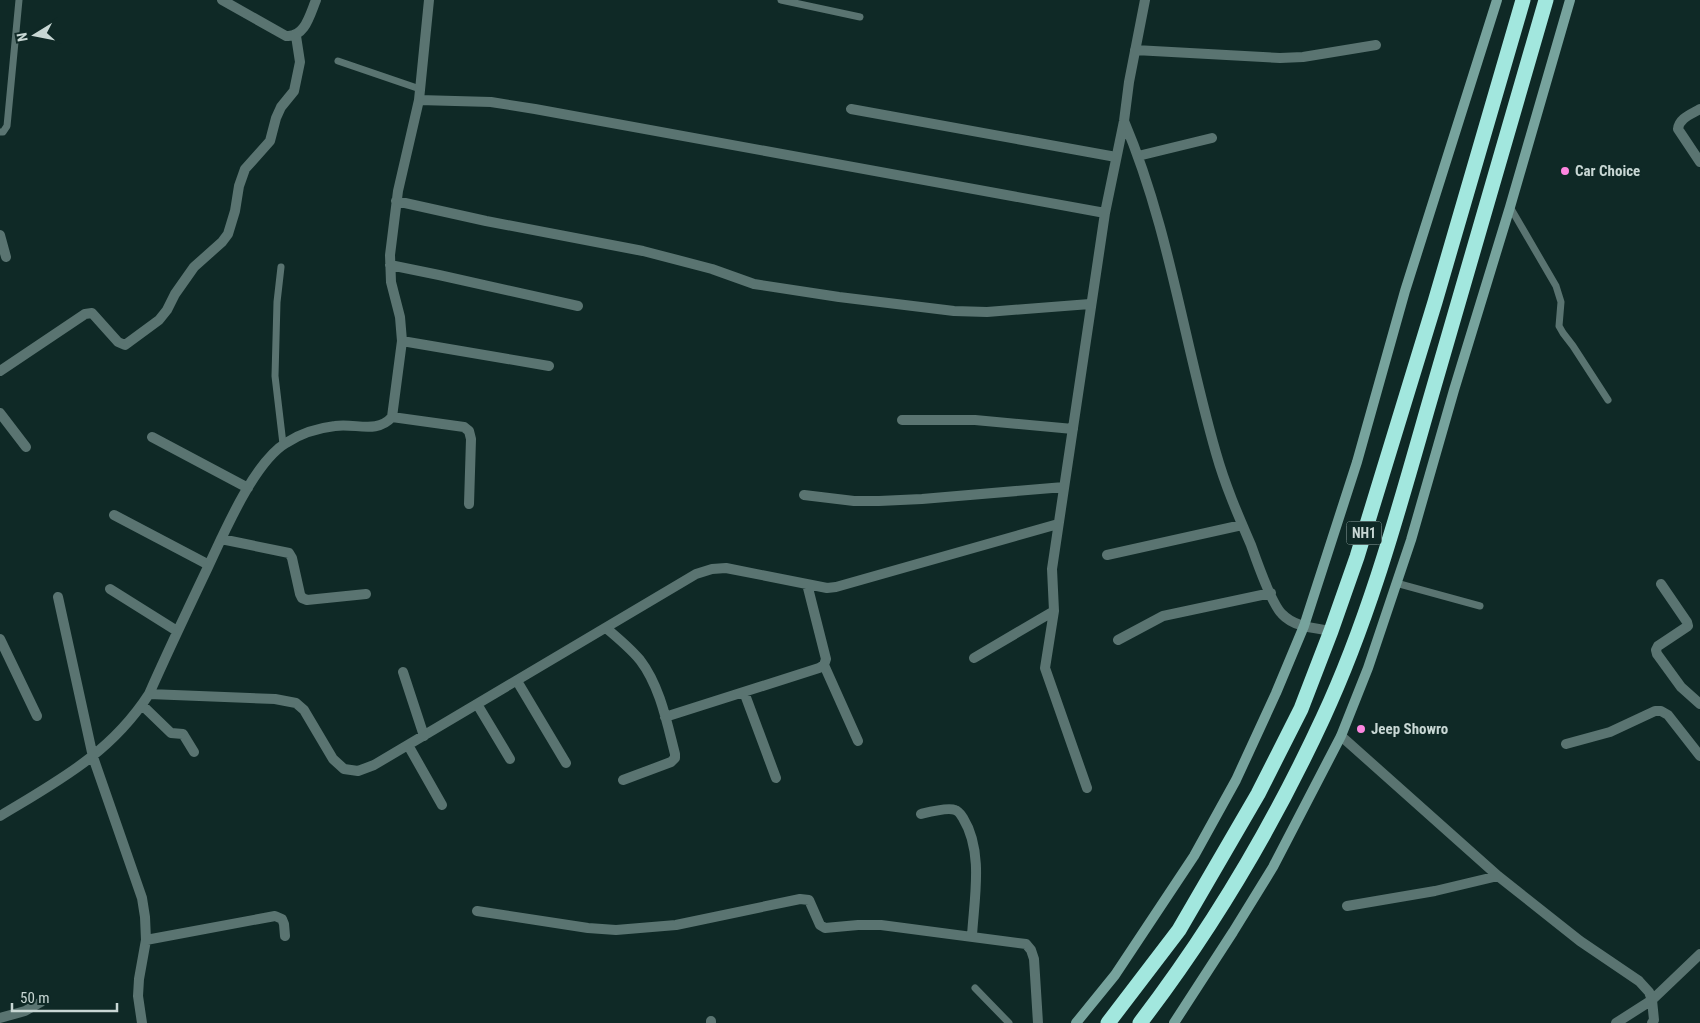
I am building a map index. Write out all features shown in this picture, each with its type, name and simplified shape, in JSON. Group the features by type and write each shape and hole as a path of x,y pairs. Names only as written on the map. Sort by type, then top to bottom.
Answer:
{"highway":[{"name":"NH1","path":"1108,1023 1178,930 1262,786 1300,709 1331,631 1357,557 1435,302 1523,0"},
{"name":"NH1","path":"1140,1023 1235,883 1288,791 1324,716 1354,643 1379,572 1409,474 1546,0"},
{"path":"1385,466 1409,474"}],"street":[{"path":"222,0 286,36 296,36 304,28 316,0"},
{"path":"0,816 66,777 93,757 130,720 142,705 149,694 221,539 248,488 264,463 283,444 300,434 319,428 337,426 377,427 392,417 402,341 400,317 392,282 390,255 396,201 420,94 429,0"},
{"path":"1087,788 1045,668 1054,611 1052,568 1090,304 1145,0"},
{"path":"1076,1023 1115,975 1194,856 1236,780 1304,626 1357,462 1405,291 1497,0"},
{"path":"1174,1023 1273,867 1341,736 1368,668 1411,540 1570,0"},
{"path":"0,371 84,314 92,313 118,342 125,345 159,320 194,267 222,242 228,234 235,211 239,186 246,170 270,141 280,107 294,91 300,62 296,36"},
{"path":"1135,50 1280,58 1303,57 1376,45"},
{"path":"420,94 526,107 1105,213"},
{"path":"851,109 1116,157"},
{"path":"1700,109 1681,120 1678,124 1678,129 1700,162"},
{"path":"1124,121 1138,156 1162,232 1214,447 1242,525 1280,613 1290,621 1304,626 1331,631"},
{"path":"1138,156 1212,138"},
{"path":"396,201 486,221 643,251 712,269 754,284 839,297 954,311 986,312 1090,304"},
{"path":"0,236 6,257"},
{"path":"390,266 578,306"},
{"path":"402,341 549,366"},
{"path":"0,414 26,447"},
{"path":"392,417 464,428 469,431 471,439 469,504"},
{"path":"902,420 976,420 1073,429"},
{"path":"152,437 248,488"},
{"path":"804,495 854,501 879,501 1064,487"},
{"path":"114,515 209,565"},
{"path":"149,694 275,698 296,703 304,710 333,759 344,769 358,771 374,765 424,736 696,574 712,569 726,568 827,588 842,586 1058,524"},
{"path":"1107,555 1242,525"},
{"path":"221,539 289,553 292,558 300,594 302,598 307,600 366,594"},
{"path":"665,718 824,665 826,659 807,584"},
{"path":"1661,584 1688,626 1658,646 1657,654 1682,686 1700,704"},
{"path":"110,588 177,631"},
{"path":"1118,640 1163,616 1271,593"},
{"path":"58,597 93,757 142,898 146,940 139,978 138,996 142,1023"},
{"path":"974,658 1054,611"},
{"path":"606,628 641,661 655,687 675,754 675,758 671,762 623,780"},
{"path":"0,639 37,716"},
{"path":"824,665 858,741"},
{"path":"403,672 424,736"},
{"path":"517,681 566,763"},
{"path":"744,692 776,778"},
{"path":"477,704 510,759"},
{"path":"142,705 172,732 183,734 194,752"},
{"path":"1566,744 1610,732 1655,711 1661,711 1668,715 1700,756"},
{"path":"1341,736 1498,876 1580,941 1638,981 1648,992 1652,1000 1654,1022"},
{"path":"408,745 442,804"},
{"path":"921,814 949,809 956,810 966,822 975,853 976,879 972,936"},
{"path":"1347,906 1435,891 1498,876"},
{"path":"477,911 588,928 616,930 676,925 804,899 809,900 820,925 826,928 875,925 1026,944 1031,950 1034,959 1038,1023"},
{"path":"146,940 276,916 282,919 286,936"},
{"path":"1616,1023 1652,1000 1700,954"},
{"path":"0,1018 25,1011 41,1002"}],"lane":[{"path":"0,132 4,132 7,126 19,0"},
{"path":"781,0 860,17"},
{"path":"338,61 420,94"},
{"path":"1510,207 1556,286 1560,302 1559,326 1562,333 1574,346 1608,400"},
{"path":"281,267 277,302 275,376 283,444"},
{"path":"1396,583 1480,606"},
{"path":"975,988 1009,1023"}],"place":[{"name":"Car Choice","path":"1565,171"},
{"name":"Jeep Showro","path":"1361,729"}]}
